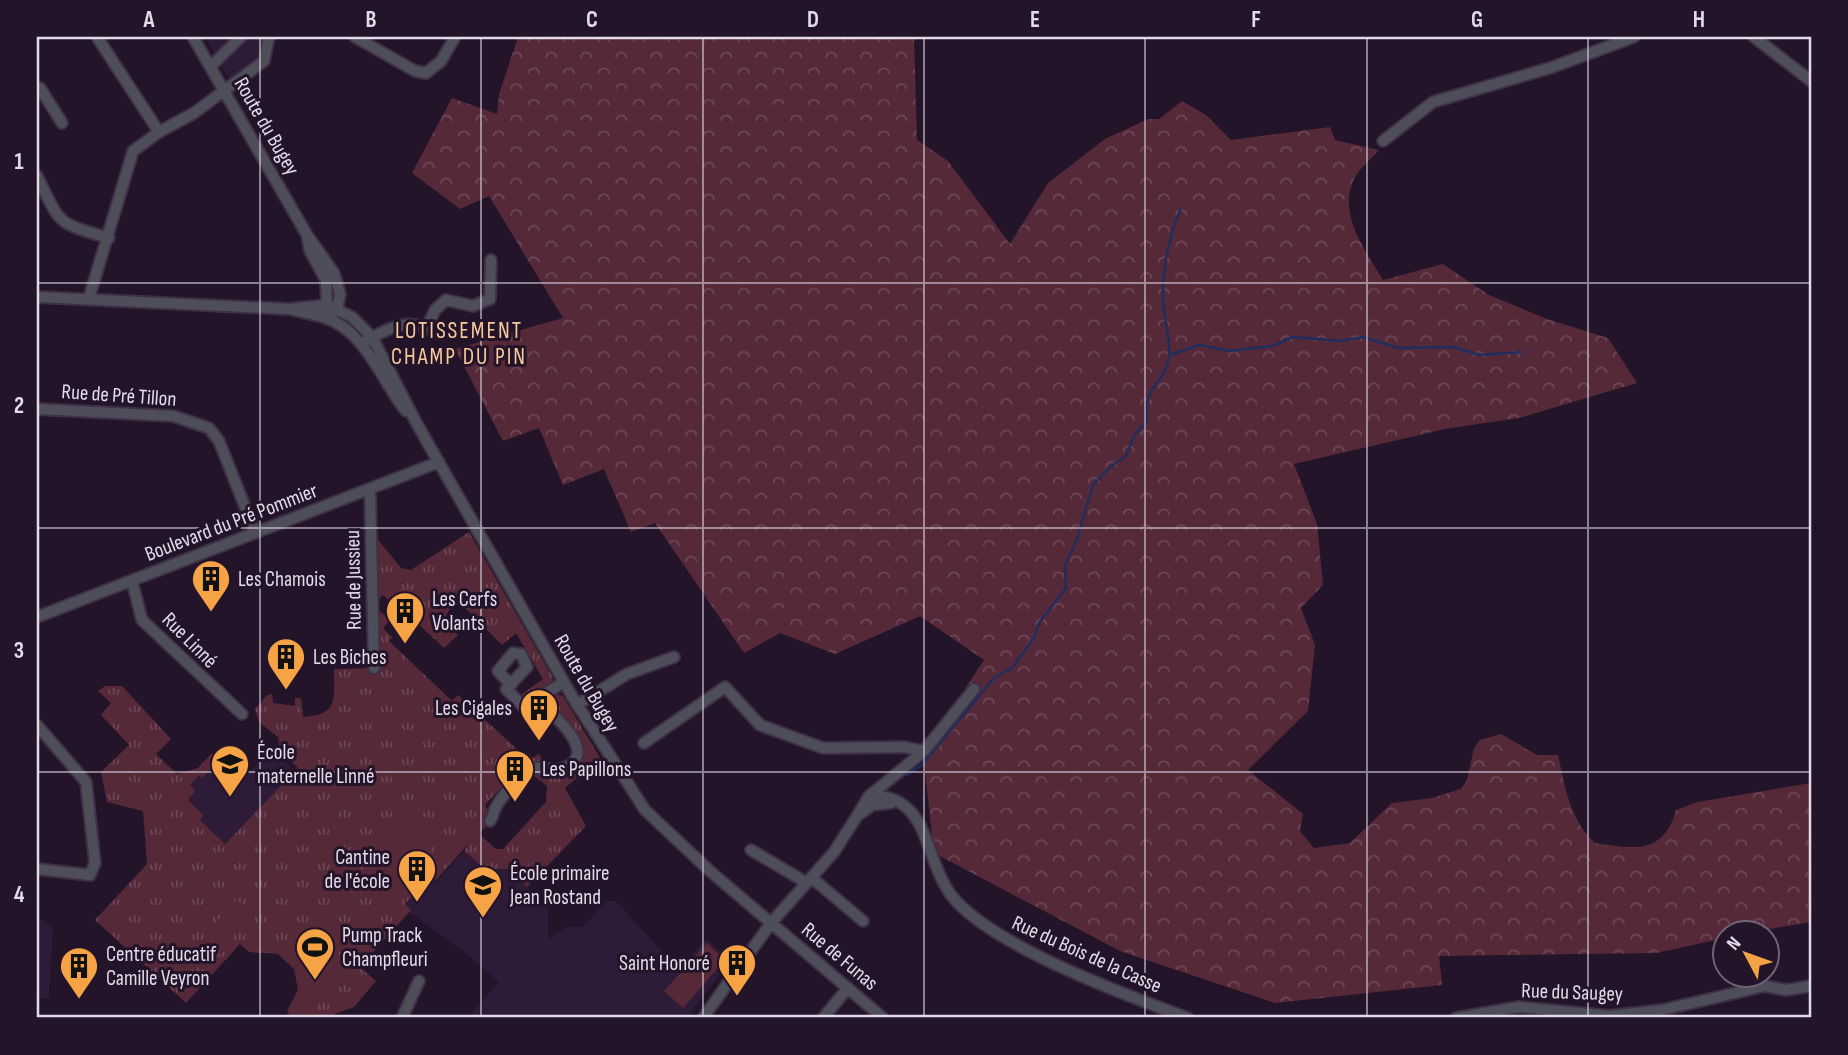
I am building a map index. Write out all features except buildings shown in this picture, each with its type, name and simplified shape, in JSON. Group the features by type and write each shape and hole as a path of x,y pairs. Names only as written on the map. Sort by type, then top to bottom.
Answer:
{"street":[{"path":"97,37 159,132"},
{"name":"Route du Bugey","path":"193,37 307,235 317,246 340,284 332,307 352,317 372,337 417,424 577,705 645,810 662,829 771,923"},
{"path":"211,66 241,37"},
{"path":"89,298 133,151 159,132 194,113 264,61 269,37"},
{"path":"355,37 373,41 415,71 426,73 440,61 455,37"},
{"path":"1383,141 1433,102 1550,68 1634,37"},
{"path":"1754,37 1811,81"},
{"path":"37,90 40,88 62,123"},
{"path":"37,176 59,220 67,226 109,238"},
{"path":"360,344 399,323 416,323 432,330 435,310 446,300 473,306 490,299 491,260"},
{"path":"37,297 289,309 332,307 328,318 289,309"},
{"name":"Route du Bugey","path":"328,318 344,327 360,344 417,424"},
{"name":"Rue de Pré Tillon","path":"37,409 173,416 209,428 219,441 256,532"},
{"name":"Boulevard du Pré Pommier","path":"37,617 370,491 439,462"},
{"name":"Rue de Jussieu","path":"370,491 374,668"},
{"name":"Rue Linné","path":"132,581 142,620 242,714"},
{"path":"577,705 627,674 674,657"},
{"path":"510,685 506,689 524,707 564,682"},
{"path":"644,743 725,687 760,725 823,748 904,747 924,751"},
{"path":"703,1018 771,923 834,852 857,816 924,751 974,689"},
{"path":"490,821 496,806 528,771 562,768 575,756 577,744 573,736 537,699"},
{"path":"37,725 86,782 94,863 90,876 37,869"},
{"name":"Rue du Bois de la Casse","path":"874,797 900,801 913,810 919,820 935,869 956,901 995,933 1098,982 1188,1018"},
{"path":"751,850 809,880 863,921"},
{"name":"Rue de Funas","path":"771,923 883,1018"},
{"path":"402,1018 419,981"},
{"name":"Rue du Saugey","path":"1456,1018 1460,1015 1476,1017 1520,1007 1591,1016 1673,1007 1765,986 1786,990 1811,986"},
{"path":"823,1018 848,988"},
{"path":"1673,1007 1677,1018"}],"shaded area":[{"path":"205,37 262,37 265,40 261,60 231,82"},
{"name":"École maternelle Linné","path":"271,748 295,771 225,844 200,820 188,800 195,791 189,785 216,765 227,777 237,768 246,776"},
{"path":"464,851 485,869 508,869 548,907 548,939 567,927 583,927 607,901 616,901 679,970 706,939 731,959 687,1018 467,1018 499,982 462,950 409,912 405,905 431,877 436,882"},
{"path":"37,917 53,927 49,998 37,998"}],"green space":[{"path":"518,37 914,37 917,140 948,161 1010,244 1048,183 1105,139 1148,119 1159,119 1182,101 1206,115 1231,140 1330,127 1335,140 1379,150 1354,179 1349,205 1356,232 1383,280 1443,264 1489,295 1547,319 1608,338 1637,383 1519,418 1445,429 1294,464 1317,524 1323,585 1301,608 1315,645 1308,711 1248,770 1303,814 1300,831 1314,848 1350,843 1392,803 1432,798 1461,789 1467,780 1474,748 1480,740 1501,734 1537,755 1558,755 1574,813 1595,843 1622,847 1645,846 1664,835 1676,810 1698,802 1811,783 1811,922 1782,927 1782,918 1712,918 1712,941 1656,953 1439,956 1442,985 1275,1003 1120,951 934,853 923,754 984,660 920,616 835,654 780,633 744,653 655,523 631,532 604,469 563,485 539,428 503,441 455,349 563,318 489,196 460,209 412,173 452,98 497,114 499,94"},
{"path":"371,531 401,568 411,570 469,532 553,678 552,684 526,701 522,694 543,679 516,633 502,645 461,604 453,605 446,615 449,626 458,635 444,648 411,617 405,623 397,616 401,611 383,595 379,599 373,599"},
{"path":"381,612 390,620 383,628 392,637 389,641 452,701 458,695 521,753 534,758 538,754 547,763 529,766 524,763 485,805 489,812 488,824 479,834 496,849 503,849 546,802 547,786 528,771 556,770 576,753 547,703 557,694 563,696 600,758 565,788 586,826 527,887 508,869 485,869 464,851 469,843 436,880 431,876 405,904 411,910 360,967 376,981 354,1007 335,1014 335,1018 297,1018 343,971 326,942 321,940 294,969 278,954 249,952 240,944 186,1003 95,920 147,864 143,811 107,802 101,772 129,745 101,715 111,703 98,691 105,686 122,686 171,739 156,754 177,774 198,768 212,753 219,760 202,778 199,776 190,785 195,791 188,800 203,815 200,820 225,844 298,768 280,750 278,737 259,722 255,709 267,695 272,694 273,703 295,706 295,698 301,698 303,717 315,716 329,709 334,697 334,669 374,668 373,613"},
{"path":"412,812 441,838 391,894 362,867"},
{"path":"237,900 253,915 225,945 208,930"},
{"name":"Pump Track Champfleuri","path":"321,940 326,942 344,971 303,1013 291,1018 287,1011 298,990 294,969"},
{"path":"707,943 725,960 683,1008 664,991"}],"waterway":[{"path":"907,775 922,765 994,678 1012,668 1034,638 1039,623 1066,588 1065,565 1076,542 1093,485 1110,467 1126,456 1135,434 1147,421 1148,399 1167,367 1169,357 1163,286 1170,240 1181,208"},
{"path":"1170,355 1199,345 1230,351 1273,346 1292,337 1341,341 1363,337 1398,348 1453,347 1480,355 1521,352"}],"place":[{"name":"Les Chamois","path":"211,613"},
{"name":"Les Cerfs Volants","path":"405,645"},
{"name":"Les Biches","path":"286,691"},
{"name":"Les Cigales","path":"539,742"},
{"name":"École maternelle Linné","path":"230,798"},
{"name":"Les Papillons","path":"515,803"},
{"name":"Cantine de l'école","path":"417,903"},
{"name":"École primaire Jean Rostand","path":"483,919"},
{"name":"Pump Track Champfleuri","path":"315,981"},
{"name":"Saint Honoré","path":"737,997"},
{"name":"Centre éducatif Camille Veyron","path":"79,1000"}],"district":[{"name":"LOTISSEMENT CHAMP DU PIN","path":"459,343"}]}
